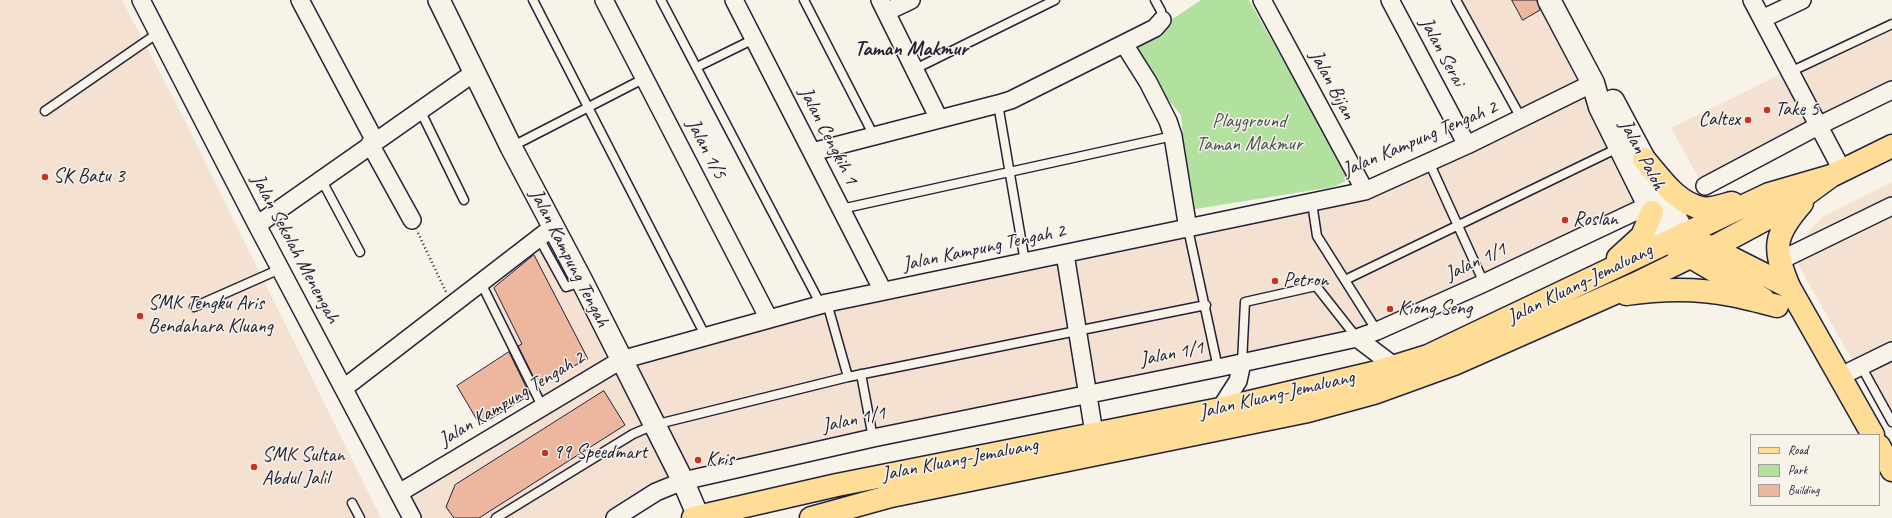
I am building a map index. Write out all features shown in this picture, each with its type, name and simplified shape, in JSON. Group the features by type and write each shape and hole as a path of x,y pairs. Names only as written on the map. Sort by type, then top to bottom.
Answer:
{"main road":[{"name":"Jalan Paloh","path":"1549,0 1593,83 1600,107 1650,209 1675,238"},
{"name":"Jalan Paloh","path":"1593,83 1612,100 1644,159 1675,238"},
{"name":"Jalan Kluang-Jemaluang","path":"811,518 891,496 1308,411 1374,393 1454,364 1712,248 1790,206 1829,178 1892,146"},
{"path":"1644,159 1672,191 1688,204 1703,208 1769,194"},
{"path":"1829,178 1788,220 1780,236 1777,251 1788,287 1841,376 1872,434"},
{"name":"Jalan Kluang-Jemaluang","path":"695,517 837,485 1220,409 1394,366 1428,356 1769,194 1829,178"},
{"path":"1596,276 1630,249 1642,236 1650,209"},
{"path":"1675,238 1712,248 1788,287"},
{"path":"1675,238 1690,257 1808,322"},
{"path":"1605,297 1639,292 1696,290 1731,294 1777,306"},
{"path":"1880,448 1892,470"}],"street":[{"name":"Jalan Sekolah Menengah","path":"141,0 280,269 412,518"},
{"path":"300,0 412,220"},
{"name":"Jalan Kampung Tengah","path":"439,0 512,147 546,232 582,282 683,481 695,517"},
{"name":"Jalan 1/5","path":"604,0 769,319"},
{"name":"Jalan Cengkih 1","path":"734,0 883,291"},
{"path":"911,0 883,6 939,119"},
{"name":"Jalan Bijan","path":"1262,0 1364,191"},
{"name":"Jalan Serai","path":"1390,0 1467,145"},
{"path":"1752,0 1818,126 1829,178"},
{"path":"1762,19 1802,0"},
{"path":"812,152 998,104 1124,44 1155,28 1162,20"},
{"path":"1124,44 1148,82 1168,121 1173,136 1188,229"},
{"path":"257,225 475,72"},
{"name":"Jalan Kampung Tengah 2","path":"399,493 621,360 824,304 1364,191 1467,145 1593,83"},
{"path":"1705,186 1818,126 1892,90"},
{"path":"1779,261 1892,206"},
{"name":"Jalan 1/1","path":"615,518 656,492 683,481 873,438 1088,393 1218,368 1357,338 1377,331 1484,284 1650,209"},
{"path":"344,388 546,232"},
{"path":"1065,254 1094,433"},
{"path":"1357,338 1394,366"},
{"path":"1841,376 1892,351"},
{"path":"1220,409 1238,381 1242,363"}],"lane":[{"path":"533,0 706,337"},
{"path":"661,0 824,304 848,377"},
{"path":"804,0 874,136"},
{"path":"915,69 1055,0"},
{"path":"1155,0 1161,11 1162,20"},
{"path":"1456,0 1521,118"},
{"path":"1790,72 1892,24"},
{"path":"45,111 158,33"},
{"path":"696,67 754,39"},
{"path":"512,147 644,78"},
{"path":"998,104 1025,262"},
{"path":"420,110 464,200"},
{"path":"841,208 1173,136"},
{"path":"1345,280 1620,147"},
{"path":"1429,162 1484,284"},
{"path":"321,179 360,252"},
{"path":"1312,203 1317,236 1377,331"},
{"path":"1188,229 1206,305 1218,368"},
{"path":"194,307 280,269"},
{"path":"481,283 542,406"},
{"path":"1242,363 1245,302 1316,286 1357,338"},
{"path":"496,518 633,434 654,425 861,374 1206,305"},
{"path":"1862,366 1892,422"},
{"path":"861,374 873,438"},
{"path":"352,503 360,518"}],"path":[{"path":"412,220 452,305"}],"shaded area":[{"name":"SMK Tengku Aris Bendahara Kluang","path":"0,0 122,0 178,107 381,518 0,518"},
{"path":"1453,0 1540,0 1572,60 1643,214 1390,331 692,484 657,497 624,518 420,518 401,486 537,403 480,291 549,237 616,369 832,307 1326,206 1521,125"},
{"path":"1892,20 1892,96 1706,191 1671,128"},
{"path":"1892,182 1892,430 1791,252 1822,217"}],"green space":[{"name":"Playground Taman Makmur","path":"1201,0 1249,0 1350,179 1333,187 1189,210 1181,115 1126,50"}],"building":[{"path":"1512,0 1537,0 1540,10 1523,20"},
{"path":"534,255 588,359 537,384 518,346 522,344 494,288"},
{"path":"509,352 530,395 480,425 457,386"},
{"path":"604,391 625,425 479,518 454,518 446,507 455,485"}],"place":[{"name":"Take 5","path":"1767,110"},
{"name":"Caltex","path":"1748,120"},
{"name":"SK Batu 3","path":"45,177"},
{"name":"Roslan","path":"1565,220"},
{"name":"Petron","path":"1275,281"},
{"name":"Kiong Seng","path":"1390,309"},
{"name":"SMK Tengku Aris Bendahara Kluang","path":"140,316"},
{"name":"99 Speedmart","path":"545,453"},
{"name":"Kris","path":"698,460"},
{"name":"SMK Sultan Abdul Jalil","path":"254,467"}],"district":[{"name":"Taman Makmur","path":"911,49"}]}
